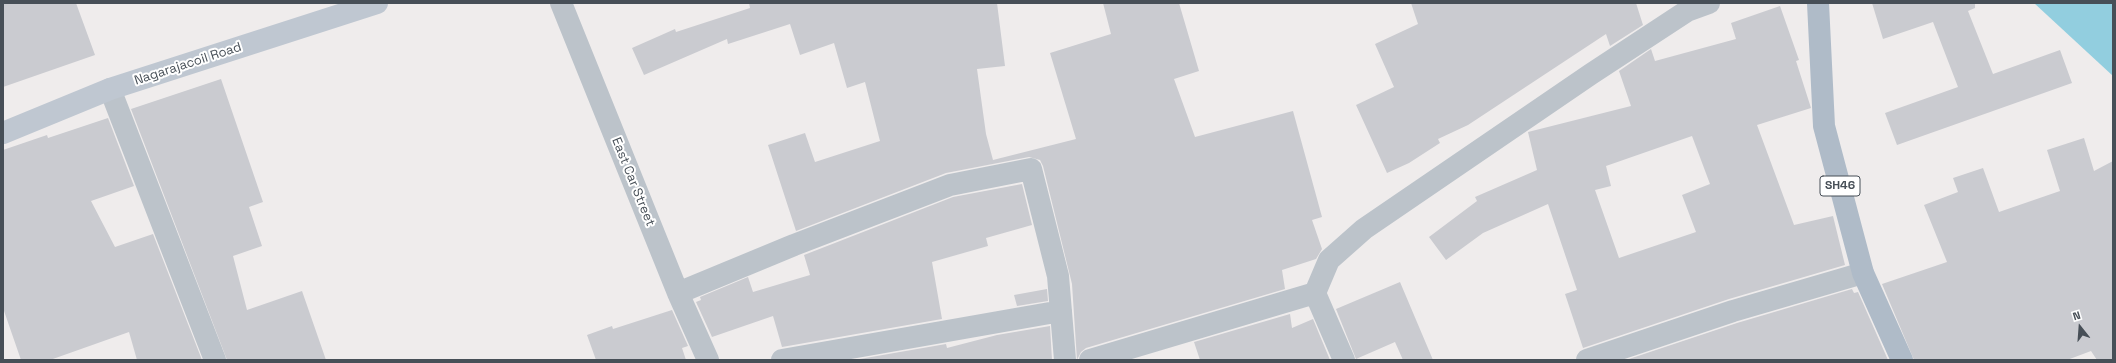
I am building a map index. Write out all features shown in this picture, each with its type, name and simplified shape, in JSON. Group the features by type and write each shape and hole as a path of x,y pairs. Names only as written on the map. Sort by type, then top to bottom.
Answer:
{"main road":[{"name":"SH46","path":"1818,3 1824,126 1863,273 1902,360"}],"street":[{"name":"Nagarajacoil Road","path":"3,133 110,89 377,3"},
{"name":"East Car Street","path":"561,3 678,293 708,360"},
{"path":"1344,360 1315,293 1328,260 1364,229 1597,69 1687,12 1709,3"},
{"path":"110,89 215,360"},
{"path":"678,293 794,245 950,185 1031,169 1058,276 1065,360"},
{"path":"1587,360 1733,310 1863,273"},
{"path":"1090,360 1315,293"},
{"path":"782,360 1061,312"}],"water":[{"path":"2034,3 2113,3 2113,76"}],"building":[{"path":"3,3 76,3 95,55 3,87"},
{"path":"749,3 997,3 1005,66 977,69 986,134 993,160 1076,139 1050,53 1111,34 1103,3 1179,3 1199,71 1174,79 1195,137 1293,111 1322,217 1312,220 1322,249 1316,259 1282,270 1285,289 1086,348 1081,352 1077,360 1072,284 1043,166 1040,160 1029,157 946,173 796,231 768,145 805,133 815,162 880,141 865,82 847,88 834,43 800,55 790,24 728,44 727,39 644,75 632,48 675,29 676,32 750,8"},
{"path":"1411,3 1636,3 1643,25 1610,46 1606,34 1468,125 1438,139 1440,143 1409,163 1387,173 1356,105 1394,87 1375,44 1418,24"},
{"path":"1872,3 1975,3 1975,8 1968,11 1993,74 2060,50 2072,83 1897,145 1885,113 1958,87 1933,22 1883,39"},
{"path":"1780,6 1799,60 1796,61 1811,108 1757,125 1794,225 1833,216 1845,265 1729,299 1583,348 1565,294 1577,290 1548,204 1483,233 1446,260 1429,237 1477,201 1475,197 1537,170 1528,132 1631,106 1619,71 1651,49 1655,61 1736,39 1731,23","holes":["1692,136 1710,184 1682,195 1696,232 1619,258 1595,190 1611,186 1606,166"]},
{"path":"221,79 263,202 249,207 262,246 233,256 247,310 302,291 326,360 227,360 131,109"},
{"path":"108,118 134,186 91,201 115,247 153,234 202,360 137,360 129,332 50,360 21,360 3,308 3,150 47,135 48,138"},
{"path":"2084,138 2094,171 2113,161 2113,360 2097,360 2091,351 2067,360 1914,360 1882,284 1947,262 1924,205 1958,192 1953,178 1983,168 1999,212 2060,191 2047,150"},
{"path":"1022,184 1032,225 986,238 988,246 932,262 942,319 782,347 773,316 712,337 696,302 701,300 700,297 748,277 753,292 810,275 804,255 953,197"},
{"path":"1400,282 1433,360 1403,360 1395,342 1356,359 1336,309"},
{"path":"1047,289 1048,301 1017,306 1014,295"},
{"path":"1852,289 1854,293 1858,292 1888,360 1626,360 1737,323"},
{"path":"672,310 688,346 682,348 686,360 596,360 587,335 612,326 613,329"},
{"path":"1290,314 1292,328 1313,319 1330,360 1200,360 1194,342"},
{"path":"1050,326 1052,360 854,360 946,344 947,348 997,335"}]}
